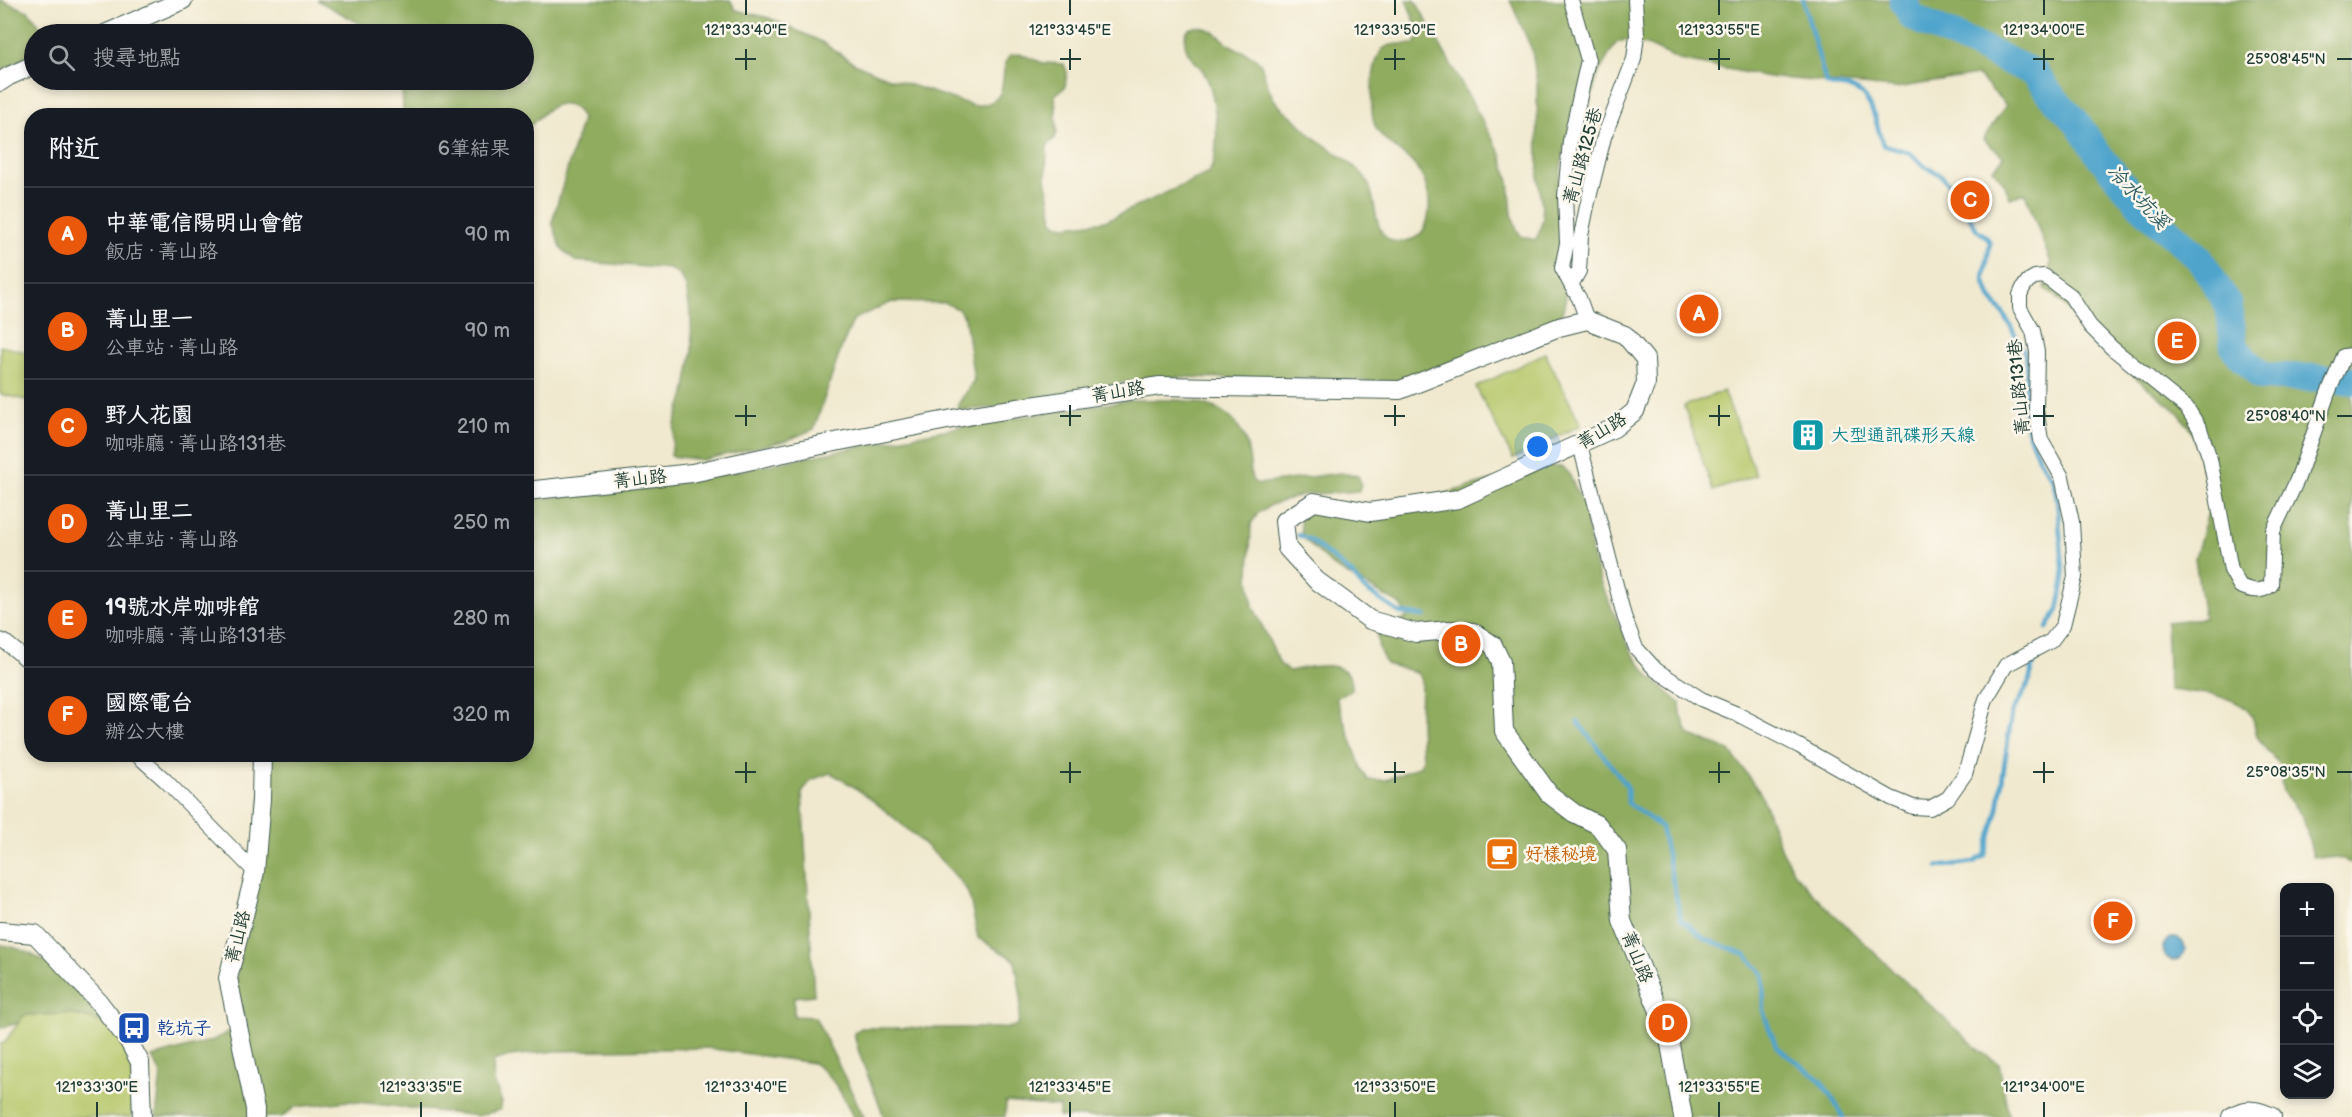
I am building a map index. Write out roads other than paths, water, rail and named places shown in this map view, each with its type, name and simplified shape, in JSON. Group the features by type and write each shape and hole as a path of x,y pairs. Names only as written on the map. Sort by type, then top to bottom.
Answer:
{"street":[{"path":"128,24 183,0"},
{"path":"1571,0 1588,60 1570,141 1565,196 1567,243 1562,268 1579,298 1587,320"},
{"name":"菁山路125巷","path":"1571,285 1579,271 1581,236 1604,137 1634,59 1637,35 1635,0"},
{"path":"0,82 24,69"},
{"name":"菁山路131巷","path":"1580,446 1624,616 1636,648 1656,670 1701,699 1737,714 1799,746 1891,798 1913,807 1930,808 1948,798 1965,774 1986,699 2006,665 2051,641 2063,625 2075,577 2072,522 2062,477 2041,440 2039,431 2036,409 2037,352 2033,331 2020,308 2019,295 2028,282 2035,277 2044,276 2070,295 2090,326 2112,348 2187,408 2200,429 2210,459 2231,570 2240,586 2250,590 2264,590 2271,585 2273,531 2297,480 2328,393 2344,356 2352,355"},
{"name":"菁山路","path":"534,490 692,473 840,441 973,416 1160,386 1400,390 1559,327 1587,320 1625,335 1645,359 1646,383 1635,411 1614,428 1580,446 1458,499 1370,512 1314,502 1284,521 1287,548 1316,580 1371,620 1416,633 1449,630 1473,632 1493,645 1501,662 1504,731 1549,794 1574,813 1598,825 1617,850 1622,921 1668,1033 1683,1117"},
{"path":"0,640 24,657"},
{"path":"145,762 255,872"},
{"name":"菁山路","path":"255,1117 228,978 255,872 262,762"},
{"path":"0,931 35,934 104,1008 128,1040 140,1062 142,1117"},
{"path":"2231,1117 2248,1110 2259,1110 2271,1117"}],"water":[{"path":"2174,938 2182,941 2185,949 2182,957 2174,960 2166,957 2163,949 2166,941"}],"waterway":[{"path":"1803,0 1826,83 1860,92 1870,105 1883,145 1908,152 1926,167 1941,175 1956,192 1977,230 1987,237 1990,243 1984,279 1990,297 2005,316 2024,351 2027,366 2024,406 2029,435 2038,457 2053,480 2057,498 2064,579 2058,610 2047,628"},
{"name":"冷水坑溪","path":"1903,0 1912,17 2035,73 2050,94 2075,120 2098,154 2141,206 2200,259 2229,306 2234,348 2261,376 2352,381"},
{"path":"1298,535 1309,539 1352,574 1364,589 1400,613 1425,616"},
{"path":"1938,867 1974,862 1985,855 1998,809 2012,712 2027,687 2035,661"},
{"path":"1578,722 1627,786 1628,803 1661,827 1681,919 1705,939 1745,954 1763,974 1764,1014 1776,1046 1821,1081 1844,1117"}],"place":[{"name":"野人花園","path":"1970,200"},
{"name":"中華電信陽明山會館","path":"1699,314"},
{"name":"19號水岸咖啡館","path":"2177,341"},
{"name":"大型通訊碟形天線","path":"1808,435"},
{"name":"菁山里一","path":"1461,644"},
{"name":"好樣秘境","path":"1502,854"},
{"name":"國際電台","path":"2113,921"},
{"name":"菁山里二","path":"1668,1023"},
{"name":"乾坑子","path":"134,1028"}]}
